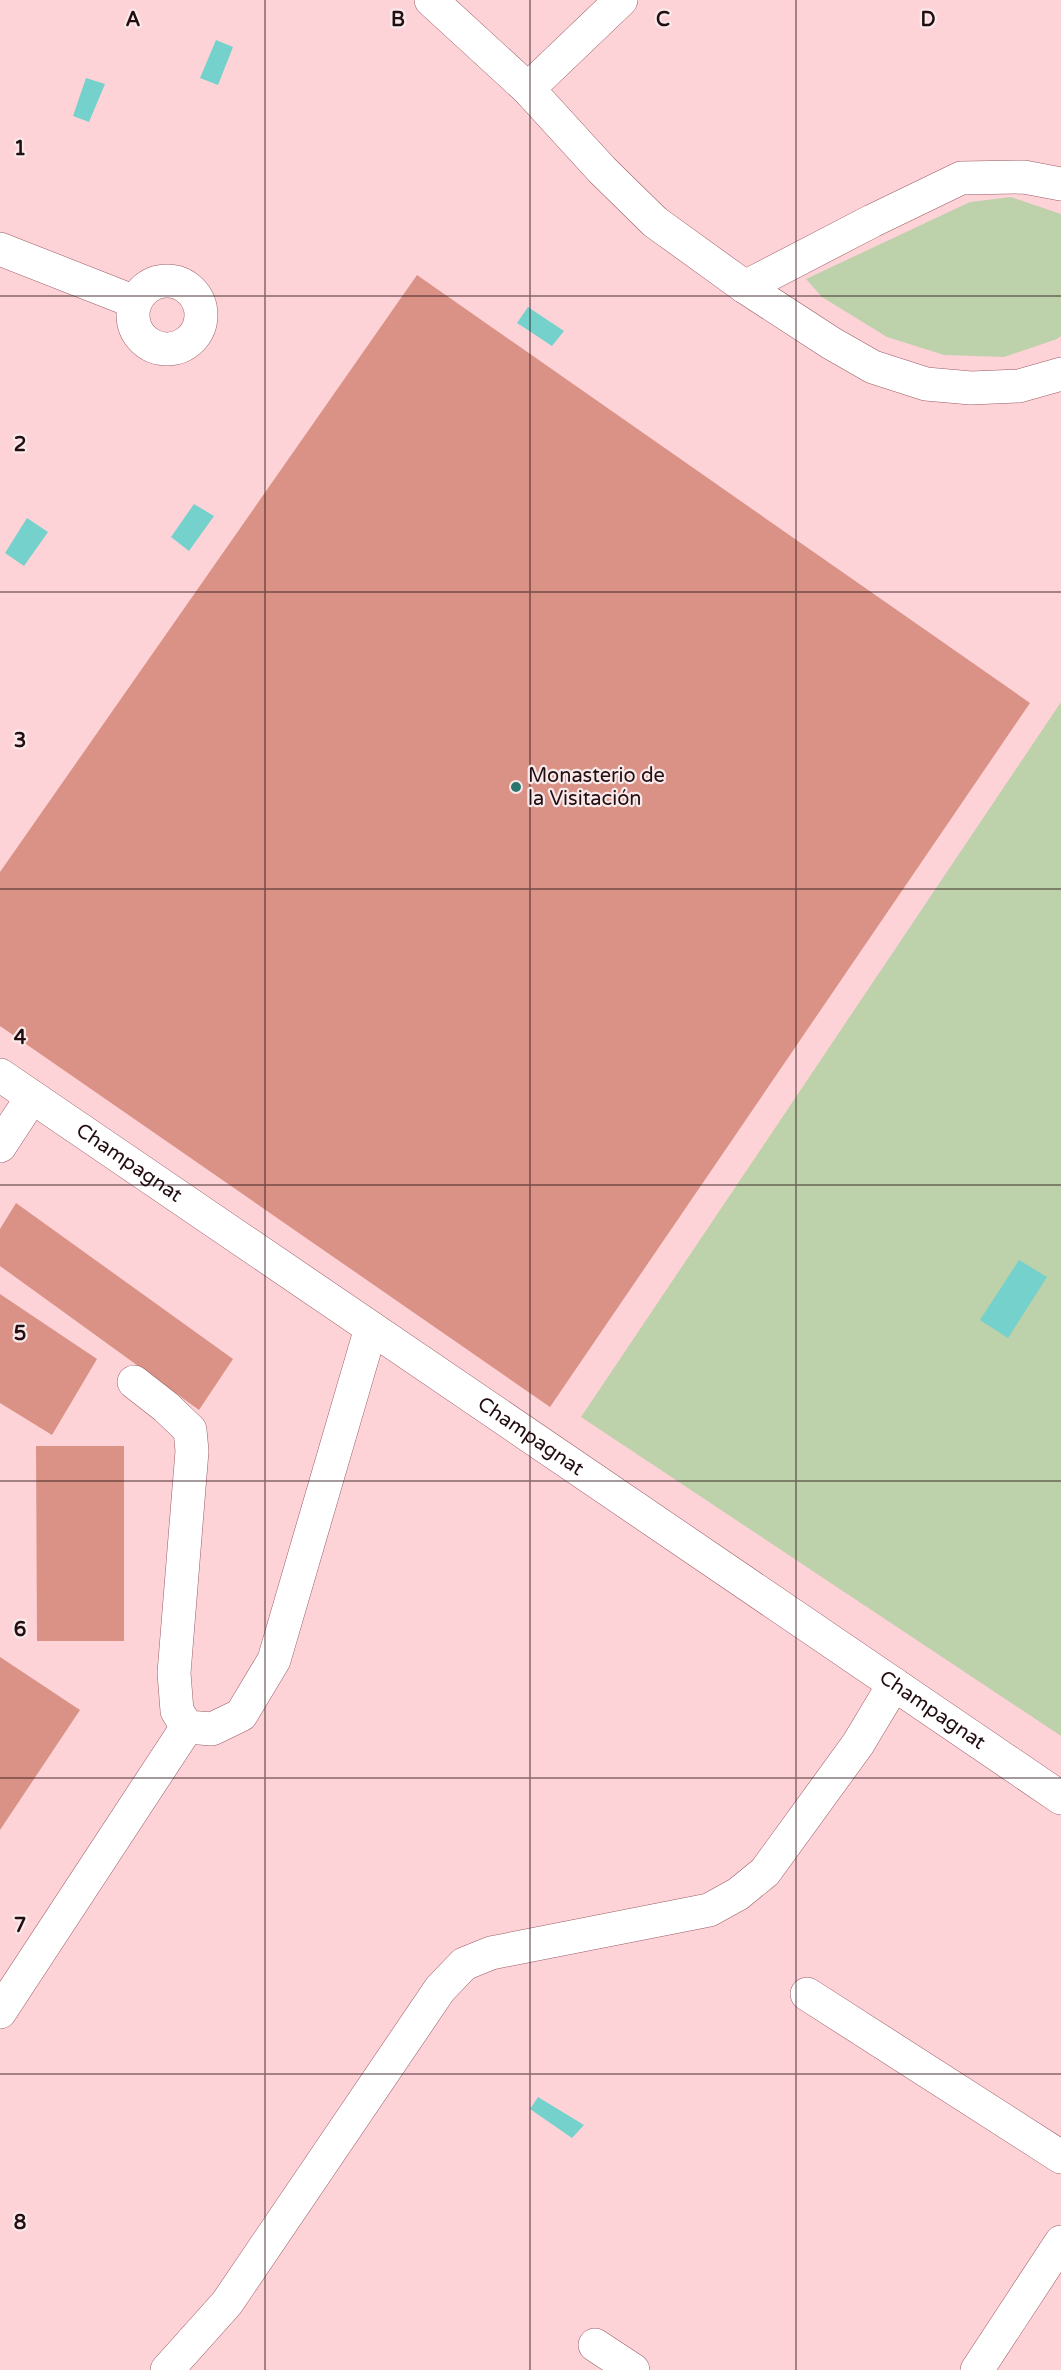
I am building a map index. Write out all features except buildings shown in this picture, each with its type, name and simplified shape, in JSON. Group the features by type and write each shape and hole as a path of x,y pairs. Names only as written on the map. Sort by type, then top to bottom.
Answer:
{"street":[{"path":"431,0 528,89 602,170 655,222 746,287 831,343 873,367 926,384 971,388 1019,386 1061,374"},
{"path":"528,89 621,0"},
{"path":"746,287 872,221 961,178 1024,177 1061,184"},
{"path":"0,249 135,302"},
{"name":"Champagnat","path":"0,1075 1061,1798"},
{"path":"0,1146 32,1097"},
{"path":"187,1727 212,1729 241,1715 274,1660 371,1328"},
{"path":"134,1382 166,1407 190,1431 192,1452 174,1673 177,1711 187,1727"},
{"path":"167,2370 227,2303 440,1989 464,1964 491,1953 709,1910 738,1894 765,1872 858,1744 894,1684"},
{"path":"0,2012 187,1727"},
{"path":"807,1994 1061,2157"},
{"path":"978,2370 1061,2241"},
{"path":"595,2345 633,2370"}],"green space":[{"path":"1011,197 1061,214 1061,336 1057,339 1004,357 944,355 887,337 822,297 806,279 970,202"},
{"path":"1061,702 1061,1736 581,1417"}],"water":[{"path":"216,40 233,47 218,85 200,78"},
{"path":"86,78 105,84 89,122 73,116"},
{"path":"528,307 564,331 552,346 517,323"},
{"path":"194,504 214,516 189,551 171,537"},
{"path":"27,518 48,532 24,566 5,553"},
{"path":"1019,1260 1047,1277 1008,1338 980,1320"},
{"path":"538,2097 584,2125 572,2138 530,2109"}],"place":[{"name":"Monasterio de la Visitación","path":"516,787"}]}
